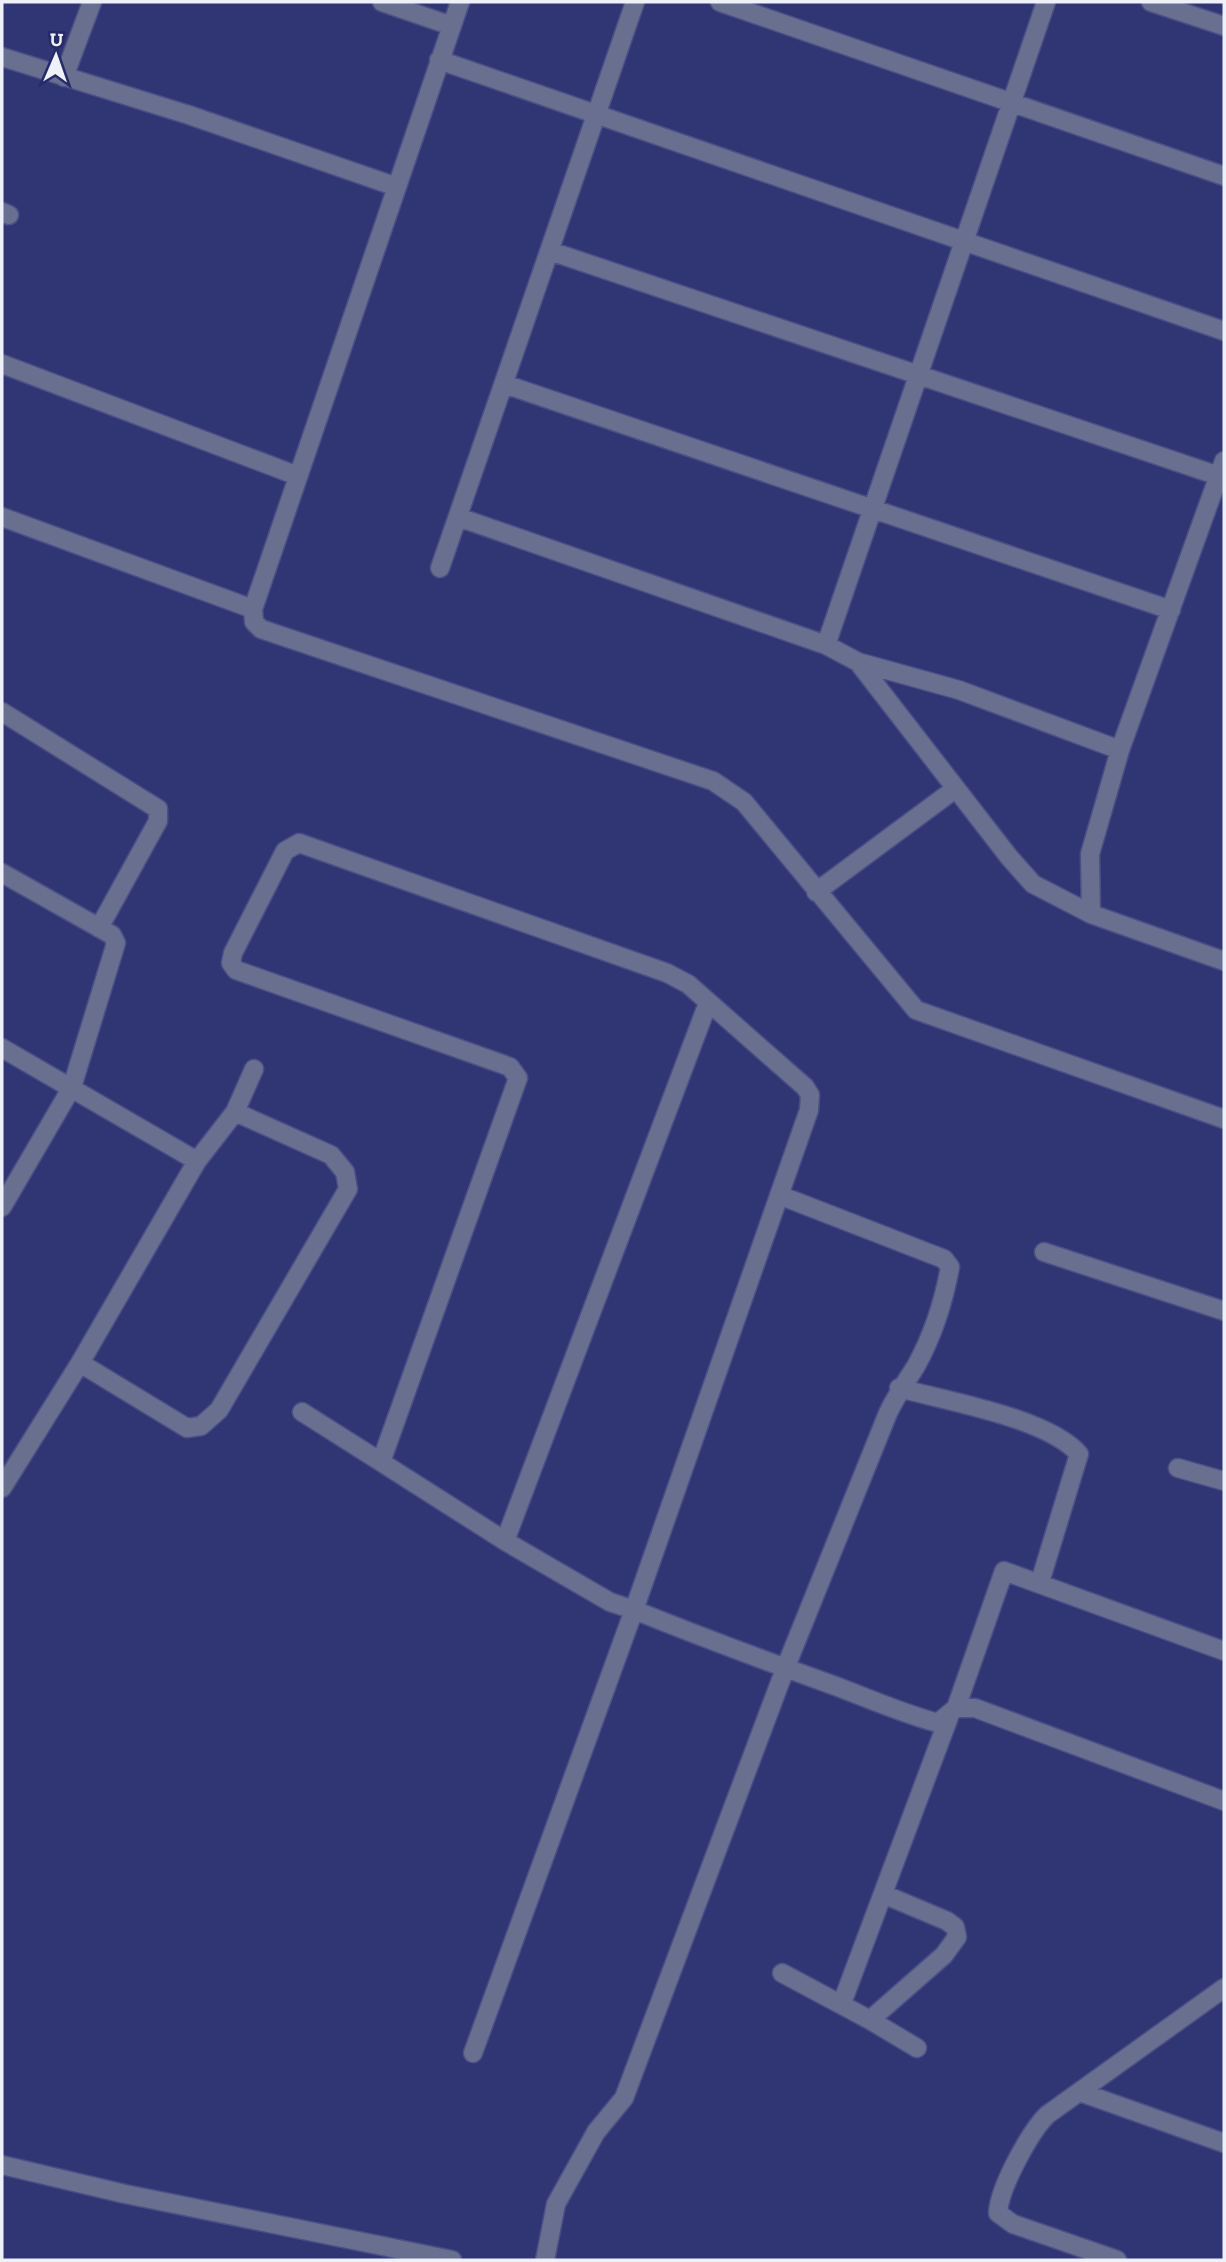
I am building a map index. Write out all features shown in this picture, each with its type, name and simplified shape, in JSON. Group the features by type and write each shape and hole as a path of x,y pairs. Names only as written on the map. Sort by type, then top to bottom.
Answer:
{"street":[{"path":"64,77 92,2"},
{"path":"382,2 452,26"},
{"path":"460,2 253,609 254,622 261,629 713,781 744,802 916,1010 1224,1118"},
{"path":"440,568 635,2"},
{"path":"720,2 1224,176"},
{"path":"826,645 1046,2"},
{"path":"1151,2 1224,26"},
{"path":"2,57 189,115 397,187"},
{"path":"439,60 965,239 1224,331"},
{"path":"550,251 919,374 1222,468 1120,750 1090,854 1091,914"},
{"path":"2,364 298,476"},
{"path":"504,384 1171,610"},
{"path":"2,517 253,609"},
{"path":"458,517 826,645 858,662 959,690 1120,750"},
{"path":"858,662 955,789 1033,884 1091,914 1224,961"},
{"path":"2,712 158,809 158,821 99,928"},
{"path":"816,892 955,789"},
{"path":"382,1462 518,1078 510,1067 236,970 231,962 233,953 285,851 299,843 667,973 688,984 806,1087 810,1095 809,1110 634,1610 473,2053"},
{"path":"2,873 112,935 115,951 72,1087 2,1207"},
{"path":"505,1541 708,1003"},
{"path":"2,1048 197,1160"},
{"path":"2,1488 80,1363 197,1160 235,1112 254,1069"},
{"path":"80,1363 187,1428 201,1426 219,1410 348,1189 345,1172 331,1155 235,1112"},
{"path":"545,2260 556,2204 596,2132 624,2098 785,1669 899,1388 916,1366 945,1295 950,1267 944,1259 779,1195"},
{"path":"1044,1252 1224,1311"},
{"path":"899,1388 1034,1425 1070,1444 1079,1454 1040,1582"},
{"path":"302,1412 505,1541 610,1602 913,1717 938,1723 952,1712 975,1708 1224,1801"},
{"path":"1178,1468 1224,1481"},
{"path":"842,2003 1004,1571 1224,1651"},
{"path":"870,2020 944,1955 957,1937 955,1927 947,1921 883,1894"},
{"path":"782,1973 842,2003 916,2048"},
{"path":"1117,2260 1030,2231 998,2213 1004,2192 1034,2127 1223,1991"},
{"path":"1080,2092 1224,2143"},
{"path":"2,2165 125,2194 452,2260"}]}
